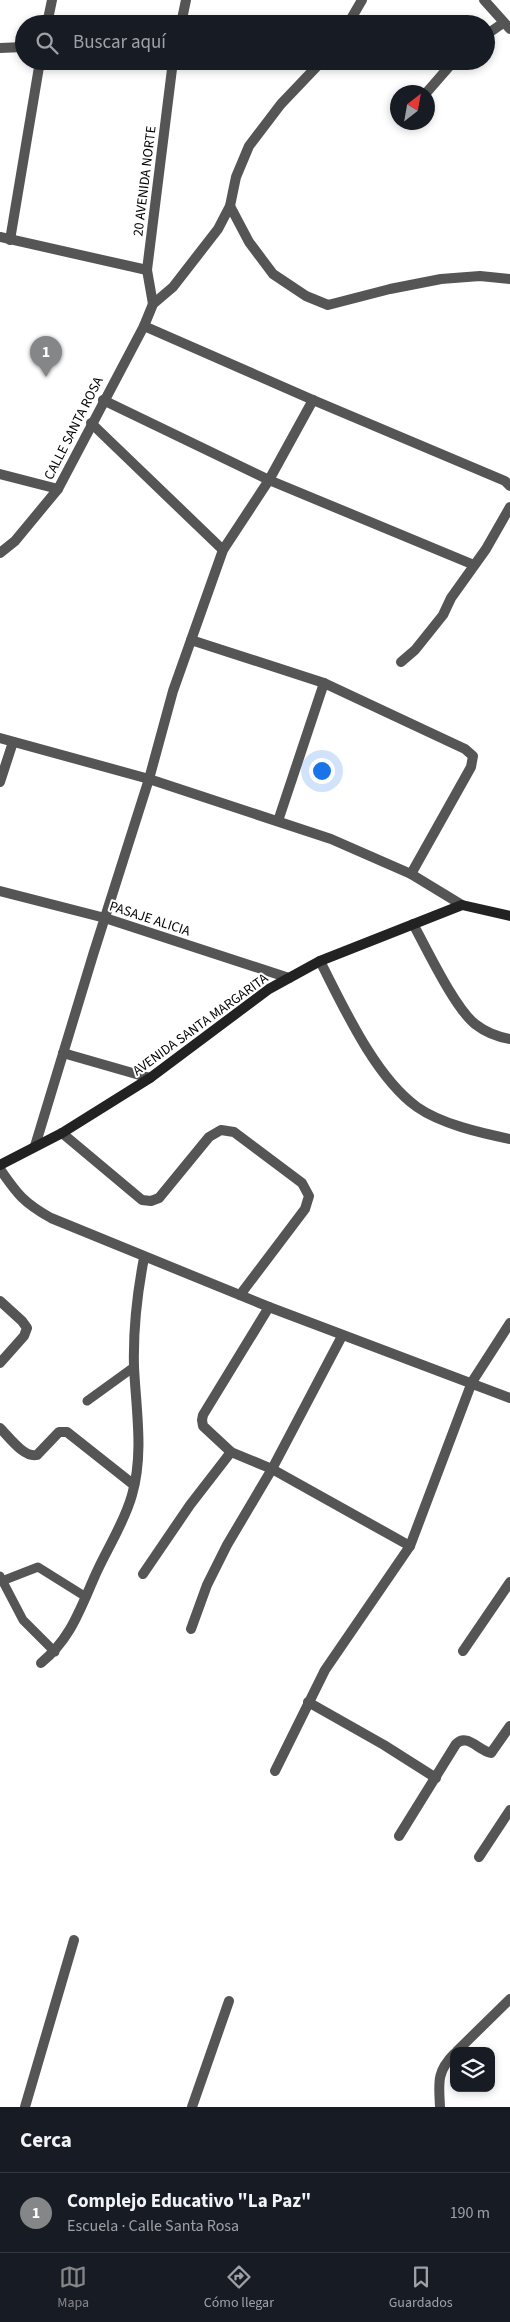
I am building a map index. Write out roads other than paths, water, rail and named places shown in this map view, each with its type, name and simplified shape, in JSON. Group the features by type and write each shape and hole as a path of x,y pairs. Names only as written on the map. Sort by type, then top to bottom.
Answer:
{"street":[{"path":"49,15 52,0"},
{"path":"182,15 186,0"},
{"path":"353,15 362,0"},
{"path":"484,0 507,26 495,31"},
{"path":"0,48 15,47"},
{"path":"38,70 5,238 147,270"},
{"name":"20 AVENIDA NORTE","path":"153,304 147,270 172,70"},
{"path":"153,304 173,287 218,229 230,206 236,177 249,146 281,104 313,70"},
{"path":"433,85 446,70"},
{"path":"230,206 249,242 273,274 306,296 328,305 390,289 441,279 480,276 510,279"},
{"name":"CALLE SANTA ROSA","path":"0,552 15,541 58,489 103,400 144,326 153,304"},
{"path":"144,326 505,481 510,486"},
{"path":"103,400 269,480 474,565"},
{"path":"36,1146 63,1053 149,779 173,691 223,550 269,480 313,400"},
{"path":"92,423 223,550"},
{"path":"0,474 58,489"},
{"path":"401,662 415,650 430,632 510,507"},
{"path":"191,640 324,683 466,749 473,756 471,767 411,874"},
{"path":"278,821 324,683"},
{"path":"0,738 149,779 331,839 411,874 462,905 510,916"},
{"path":"0,782 13,742"},
{"name":"PASAJE ALICIA","path":"0,890 105,918 289,978"},
{"name":"AVENIDA SANTA MARGARITA","path":"0,1165 62,1134 150,1078 270,989 289,978 320,961 462,905"},
{"path":"413,924 458,1003 475,1024 499,1037 510,1038"},
{"path":"320,961 363,1042 394,1086 417,1107 466,1129 510,1139"},
{"path":"63,1053 150,1078"},
{"path":"62,1134 142,1200 147,1201 159,1198 209,1137 221,1130 234,1132 302,1183 309,1196 306,1209 240,1295"},
{"path":"0,1169 15,1191 30,1206 51,1218 269,1308 472,1382 510,1398"},
{"path":"40,1663 55,1652 72,1629 125,1515 134,1485 138,1420 134,1367 135,1320 144,1258"},
{"path":"0,1301 27,1328 24,1336 0,1363"},
{"path":"269,1308 202,1420 209,1432 231,1452 272,1469 410,1546"},
{"path":"275,1771 325,1670 410,1546 472,1382 509,1328"},
{"path":"191,1628 207,1585 227,1545 272,1469 342,1336"},
{"path":"0,1428 26,1453 32,1456 37,1455 59,1432 67,1432 134,1485"},
{"path":"143,1574 190,1505 231,1452"},
{"path":"463,1651 510,1582"},
{"path":"308,1702 384,1745 436,1778"},
{"path":"398,1836 460,1740 466,1739 491,1753 510,1726"},
{"path":"479,1857 510,1810"},
{"path":"25,2107 74,1940"},
{"path":"461,2047 510,1999"},
{"path":"192,2107 229,2000"},
{"path":"440,2107 439,2077 443,2067 450,2059"}],"lane":[{"path":"87,1401 134,1367"},
{"path":"55,1652 23,1620 1,1579 38,1567 86,1597"}],"place":[{"name":"Complejo Educativo \"La Paz\"","path":"46,377"}]}
